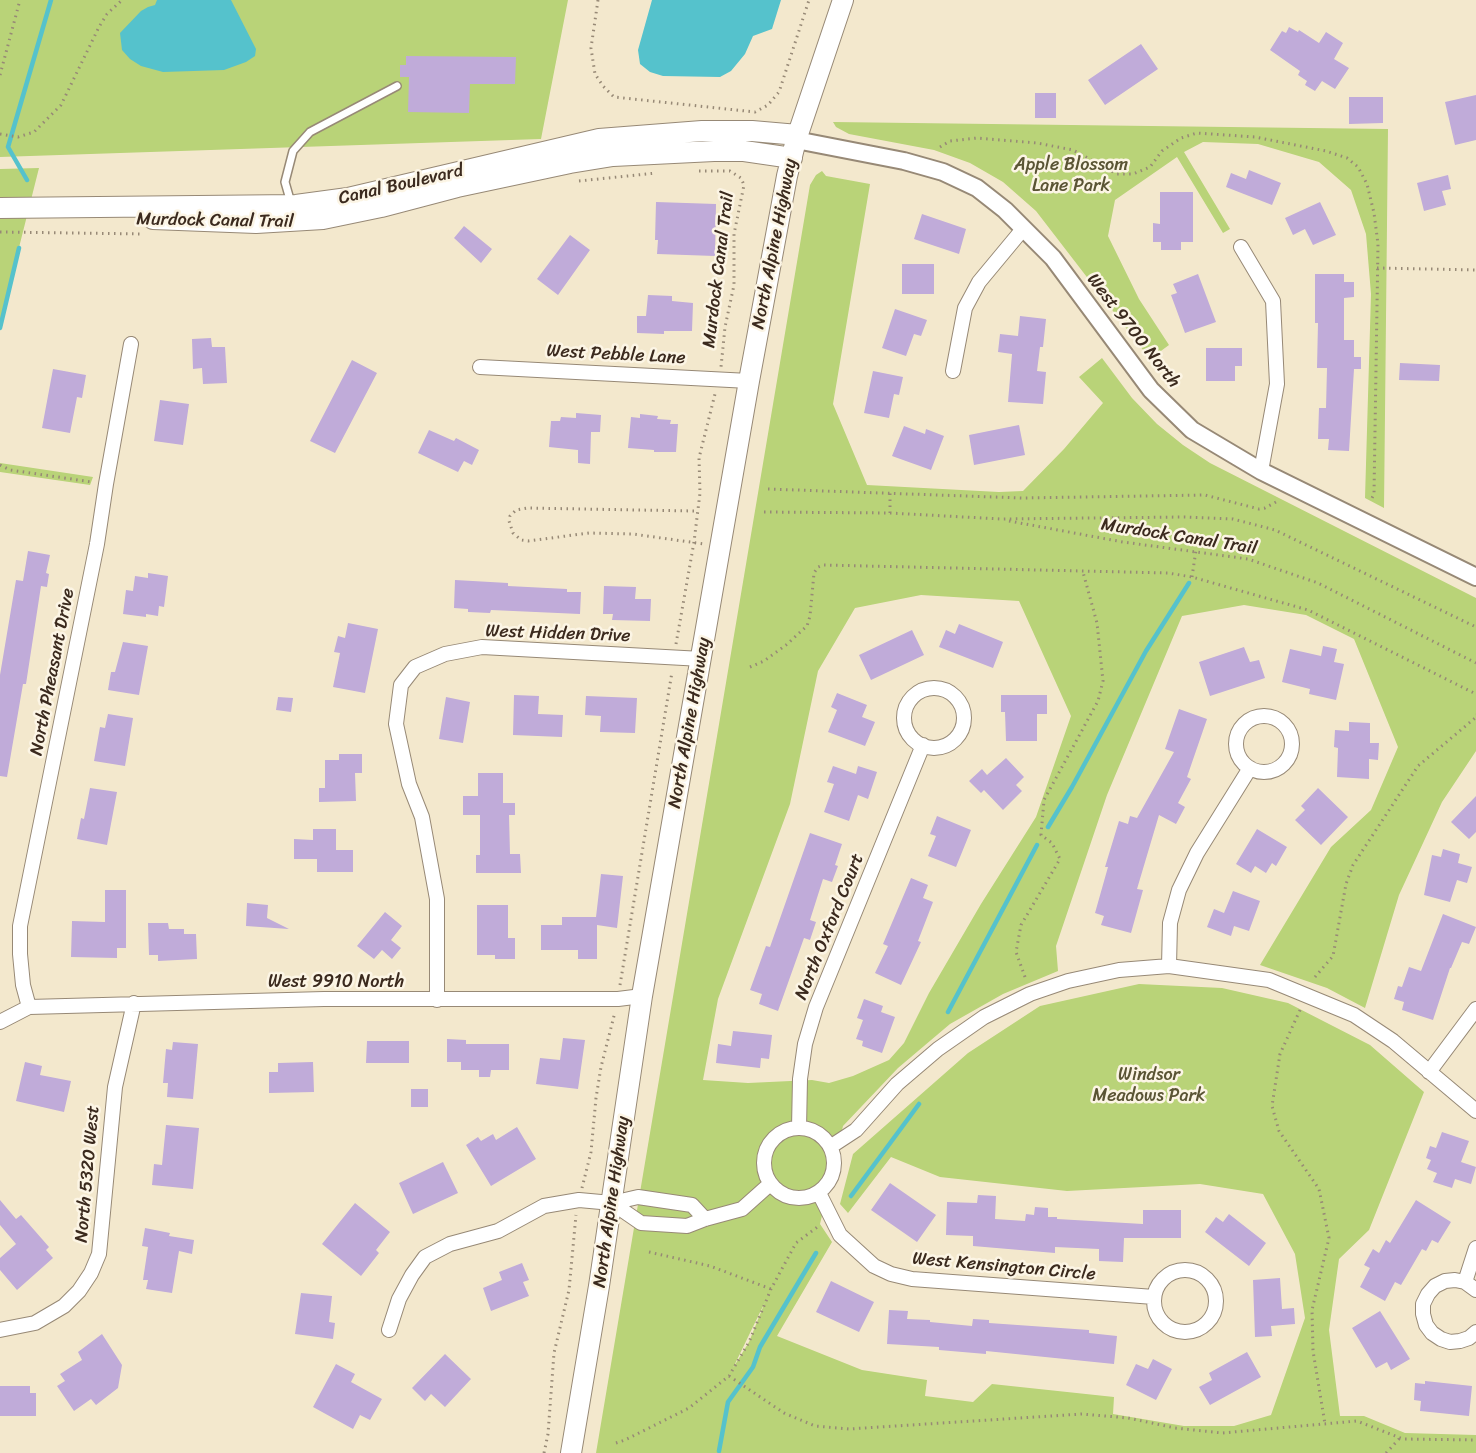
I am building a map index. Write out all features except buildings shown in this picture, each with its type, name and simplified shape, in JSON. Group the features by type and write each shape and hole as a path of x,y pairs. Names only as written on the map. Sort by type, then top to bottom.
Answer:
{"main road":[{"name":"North Alpine Highway","path":"571,1453 612,1203 642,996 749,381 795,144 843,0"},
{"name":"Canal Boulevard","path":"0,208 293,213 323,219 457,187 613,156 744,151 795,144"},
{"name":"Canal Boulevard","path":"0,216 134,217 256,223 293,213"}],"street":[{"name":"West 9700 North","path":"795,144 904,160 943,172 977,188 1005,210 1053,258 1151,390 1192,430 1262,471 1476,577"},
{"path":"953,371 965,308 979,282 1023,229"},
{"path":"1241,247 1273,301 1277,384 1262,471"},
{"name":"North Pheasant Drive","path":"29,1007 22,974 20,926 97,544 131,344"},
{"name":"West Pebble Lane","path":"480,367 749,381"},
{"name":"West Hidden Drive","path":"438,1000 436,899 422,817 409,784 396,724 401,685 415,668 445,654 482,647 702,659"},
{"path":"926,689 944,690 951,693 963,711 963,726 954,740 947,744 939,747 923,745 909,734 904,716 906,707 911,699 926,689"},
{"path":"1258,717 1274,717 1281,721 1291,734 1292,750 1289,757 1272,771 1256,771 1250,768 1239,756 1236,740 1239,732 1250,720 1258,717"},
{"name":"North Oxford Court","path":"799,1128 800,1079 805,1044 816,1007 923,745"},
{"path":"1169,966 1170,923 1179,890 1197,853 1250,768"},
{"path":"830,1147 856,1130 897,1084 938,1049 984,1017 1030,994 1068,981 1119,970 1169,966 1269,980 1354,1015 1393,1041 1476,1111"},
{"name":"West 9910 North","path":"29,1007 324,999 618,999 642,996"},
{"name":"North 5320 West","path":"0,1330 35,1323 64,1306 79,1291 99,1254 115,1087 134,1003"},
{"path":"0,1022 29,1007"},
{"path":"1429,1072 1476,1009"},
{"path":"799,1128 817,1133 830,1147 833,1155 833,1172 819,1193 802,1199 793,1198 784,1195 770,1184 764,1166 768,1148 780,1134 799,1128"},
{"path":"612,1203 641,1223 687,1226 742,1209 770,1184"},
{"name":"West Kensington Circle","path":"819,1193 840,1235 874,1266 891,1274 912,1279 1154,1297"},
{"path":"389,1330 399,1299 425,1257 450,1244 498,1231 544,1206 579,1200 612,1203 638,1197 692,1205 705,1219"},
{"path":"1476,1248 1471,1286 1455,1280 1444,1281 1435,1286 1423,1304 1426,1324 1432,1333 1441,1339 1450,1342 1460,1341 1476,1332"},
{"path":"1176,1271 1189,1271 1209,1282 1215,1293 1215,1305 1211,1317 1203,1326 1192,1331 1180,1332 1169,1328 1160,1320 1155,1309 1154,1297 1158,1286 1166,1277 1176,1271"}],"lane":[{"path":"293,213 285,182 293,151 310,132 397,86"}],"path":[{"path":"0,75 20,0"},
{"path":"0,134 18,136 34,132 61,105 99,27 107,14 122,0"},
{"path":"598,0 591,48 595,74 614,97 755,112 768,105 779,92 809,0"},
{"path":"940,147 950,141 977,138 1037,143 1073,150 1117,174 1133,174 1150,167 1162,151 1180,138 1197,133 1255,137 1326,151 1347,159 1358,167 1367,184 1378,244 1372,498"},
{"name":"Murdock Canal Trail","path":"692,171 730,171 736,174 744,185 734,234 734,285 725,327 719,378 699,458 700,494 694,542 633,534 589,533 528,541 521,540 513,533 509,521 510,516 516,510 527,508 694,511"},
{"path":"575,181 657,173"},
{"name":"Murdock Canal Trail","path":"0,232 146,234"},
{"path":"1377,268 1476,270"},
{"path":"0,465 10,470 106,484"},
{"path":"768,489 1022,498 1205,495 1259,509 1276,502"},
{"path":"890,492 890,513"},
{"name":"Murdock Canal Trail","path":"765,512 890,513 1001,519 1184,517 1233,519 1275,530 1476,627"},
{"name":"Murdock Canal Trail","path":"1001,519 1123,542 1196,550 1248,559 1318,583 1476,663"},
{"path":"1192,576 1196,550"},
{"path":"750,667 771,656 807,626 814,573 818,567 823,565 1168,573 1192,576 1308,610 1476,694"},
{"path":"1025,977 1016,952 1021,926 1060,859 1052,843 1041,836 1044,800 1098,701 1103,681 1097,623 1083,572"},
{"path":"1315,977 1333,956 1346,884 1353,865 1418,766 1475,718 1476,714"},
{"path":"1300,1010 1280,1054 1272,1106 1279,1131 1319,1189 1329,1238 1312,1310 1313,1351 1325,1424"},
{"path":"616,1443 689,1408 729,1376 749,1342 771,1289 796,1244 820,1225"},
{"path":"649,1252 710,1266 771,1289"},
{"path":"729,1376 784,1413 815,1426 849,1429 1082,1414 1128,1418 1175,1428 1222,1433 1358,1421 1400,1438 1476,1440"},
{"path":"1386,1453 1400,1438"}],"green space":[{"path":"0,0 568,0 541,139 0,157"},
{"name":"Apple Blossom Lane Park","path":"833,122 1388,129 1384,508 1365,498 1371,294 1366,234 1351,190 1319,162 1258,144 1203,142 1184,152 1230,229 1223,233 1177,157 1115,200 1108,236 1139,299 1169,345 1150,359 1036,211 1003,182 970,163 934,150 849,134 836,127"},
{"path":"39,168 0,323 0,169"},
{"name":"Windsor Meadows Park","path":"822,171 826,176 870,184 833,404 867,485 999,492 1023,491 1064,449 1103,403 1079,377 1102,358 1132,398 1157,424 1210,463 1476,598 1476,751 1442,802 1399,895 1365,1008 1327,988 1260,965 1331,847 1371,810 1398,747 1354,639 1306,615 1244,605 1182,616 1107,795 1056,946 1058,971 1003,994 950,1024 898,1068 843,1126 820,1224 832,1242 777,1336 862,1370 927,1380 925,1396 973,1402 992,1384 1114,1397 1113,1414 1184,1426 1234,1426 1271,1415 1305,1318 1295,1254 1263,1194 1200,1184 1067,1191 940,1177 891,1157 848,1213 840,1204 853,1154 968,1053 1040,1006 1139,984 1222,988 1288,1003 1370,1045 1424,1092 1369,1230 1339,1259 1329,1330 1340,1416 1364,1416 1405,1433 1476,1435 1476,1453 596,1453 810,185 816,175","holes":["921,595 1019,601 1071,716 1036,817 981,904 929,993 904,1043 889,1060 853,1076 829,1083 812,1080 748,1083 703,1080 718,999 790,804 818,671 855,608","765,1302 749,1342 733,1368"]},
{"path":"0,463 93,477 90,485 0,472"}],"water":[{"path":"157,0 231,0 256,49 255,56 224,70 163,72 141,66 122,50 120,33 141,11 155,5"},
{"path":"652,0 781,0 772,29 753,36 745,54 731,71 720,77 663,76 650,72 640,64 638,50"}],"waterway":[{"path":"27,180 8,147 51,0"},
{"path":"0,328 19,248"},
{"path":"1048,827 1146,651 1189,583"},
{"path":"948,1012 1037,845"},
{"path":"851,1196 919,1104"},
{"path":"719,1451 728,1402 753,1367 760,1347 816,1253"}]}
